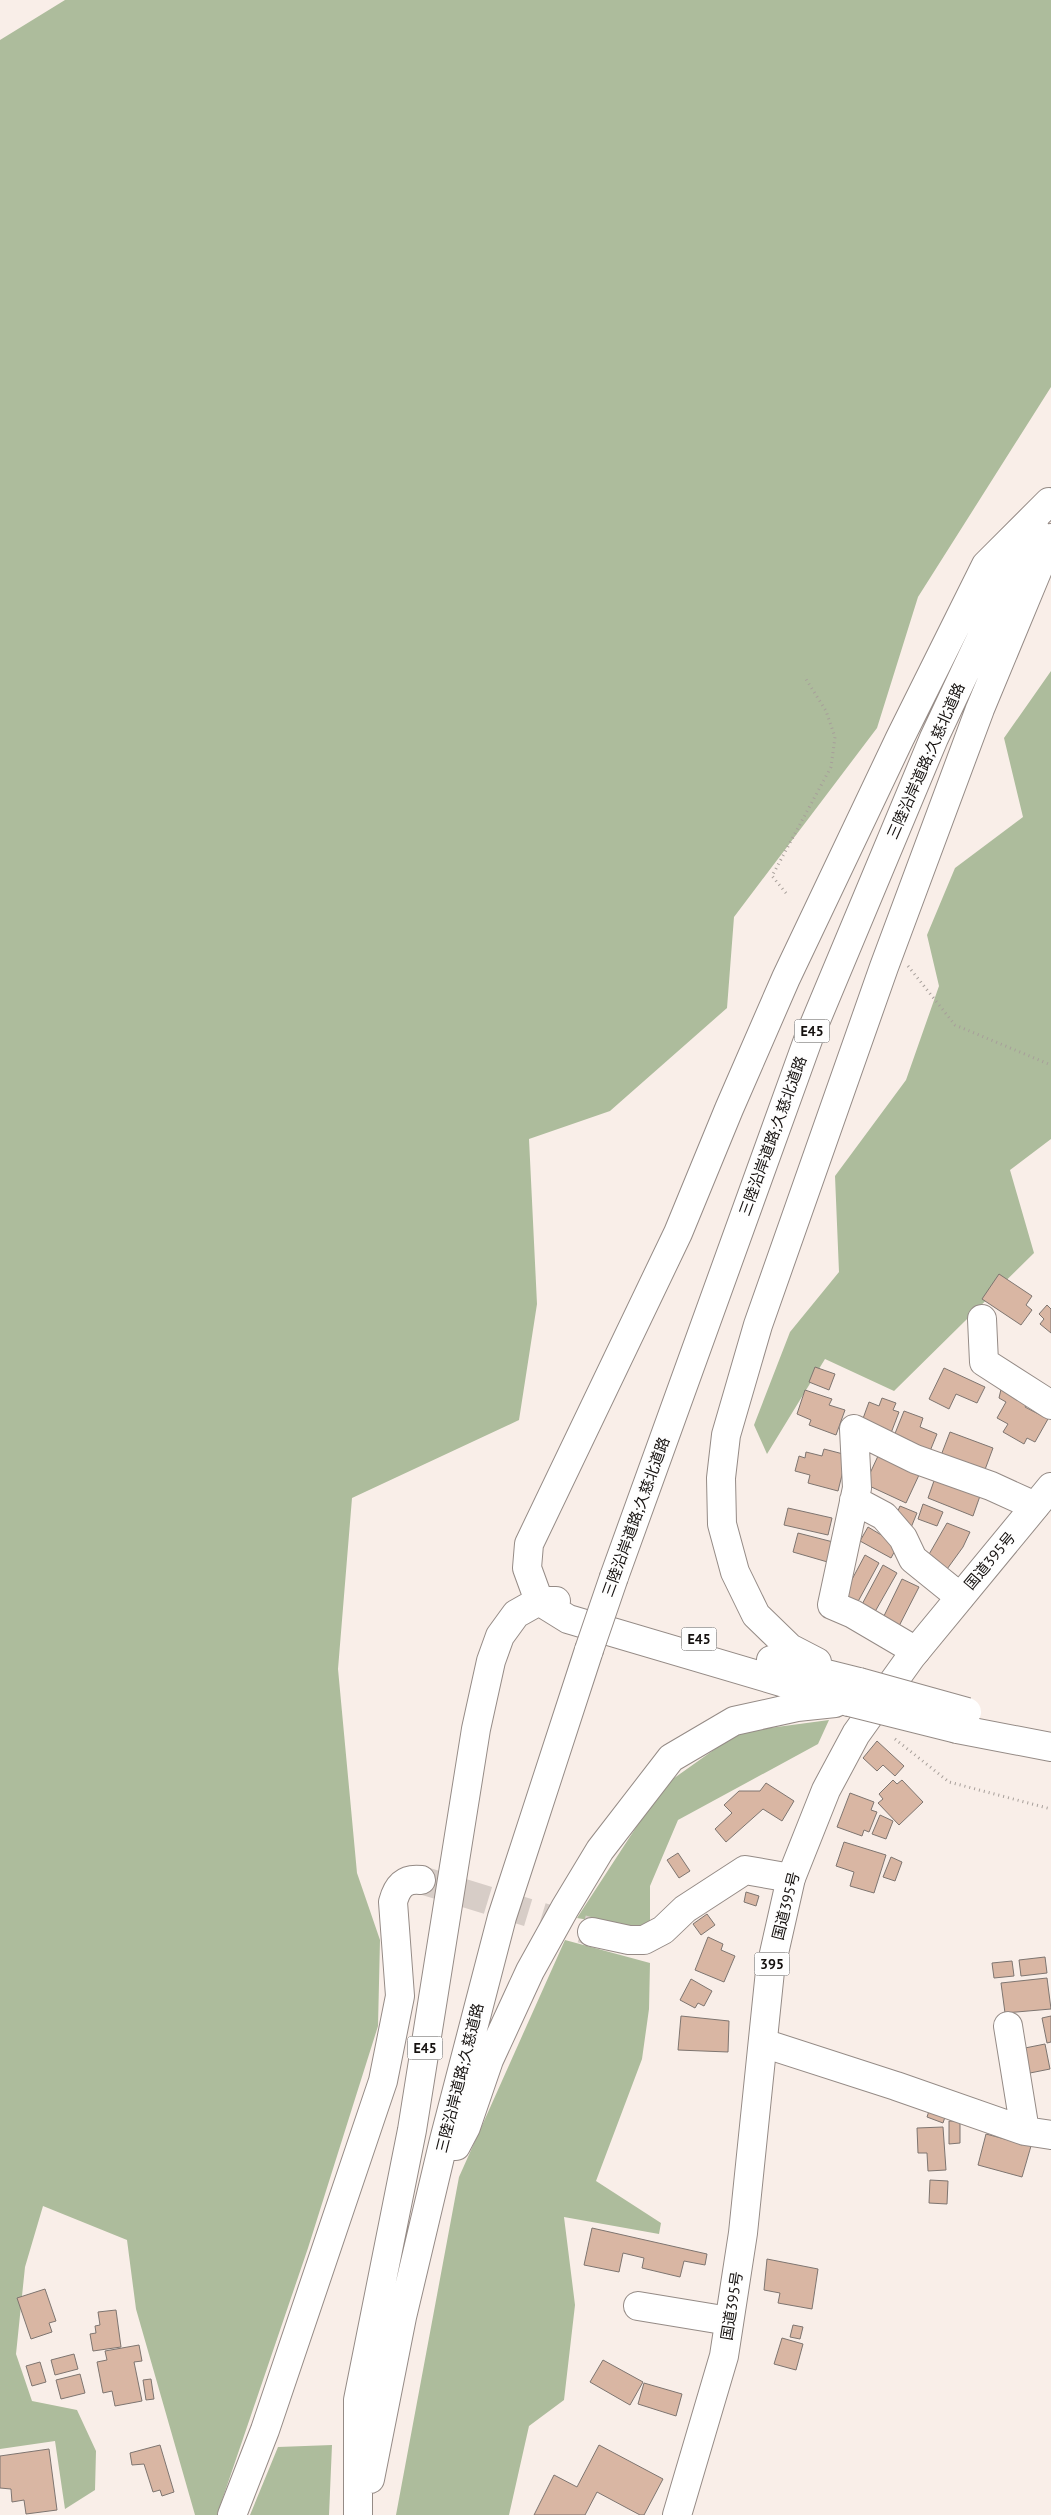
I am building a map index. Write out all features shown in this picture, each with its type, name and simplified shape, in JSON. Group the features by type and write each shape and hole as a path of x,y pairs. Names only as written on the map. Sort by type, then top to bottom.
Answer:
{"main road":[{"name":"三陸沿岸道路;久慈北道路","path":"589,1650 809,1037 934,738 1013,570 1050,501"},
{"path":"854,1692 568,1619 539,1601 527,1568 529,1544 678,1233 728,1109 786,978 900,738 986,565 1050,501"},
{"path":"854,1692 790,1648 756,1615 735,1572 722,1524 721,1478 726,1435 758,1325 877,986 980,709 1051,538"},
{"path":"982,1319 984,1362 1051,1404"},
{"path":"916,1651 853,1614 832,1604 856,1488 854,1429 915,1459 991,1486 1043,1497"},
{"name":"国道395号","path":"677,2515 724,2356 742,2233 764,2043 770,1971 791,1878 826,1790 856,1734 916,1651 1043,1497"},
{"path":"854,1500 884,1516 903,1538 913,1559 960,1597"},
{"name":"E45","path":"358,2515 358,2400 412,2130 476,1729 491,1661 500,1636 516,1614 539,1601"},
{"name":"三陸沿岸道路;久慈道路","path":"363,2515 402,2317 502,1917 589,1650"},
{"name":"E45","path":"432,2191 466,2127 488,2060 530,1971 600,1850 671,1758 734,1721 854,1692 1051,1747"},
{"name":"E45","path":"962,1721 1051,1730"},
{"path":"592,1932 629,1940 644,1940 663,1930 685,1909 745,1870 791,1878"},
{"path":"232,2515 265,2430 383,2081 400,1996 393,1902 396,1891 403,1883 413,1879 421,1880"},
{"path":"1008,2026 1038,2133"},
{"path":"764,2043 1038,2133"},
{"path":"638,2306 729,2321"}],"path":[{"path":"786,893 772,876 831,767 835,737 826,711 804,676"},
{"path":"904,961 955,1025 1051,1065"},
{"path":"895,1739 949,1782 1051,1809"}],"green space":[{"path":"65,0 1051,0 1051,387 918,597 877,728 734,917 727,1008 610,1111 529,1139 537,1304 519,1420 352,1498 338,1669 357,1873 380,1940 378,2026 308,2248 217,2515 195,2515 136,2309 127,2240 43,2206 25,2267 16,2354 32,2401 77,2410 96,2451 95,2490 65,2509 55,2441 0,2449 0,40"},
{"path":"1051,671 1051,1139 1010,1170 1034,1253 894,1391 825,1359 767,1454 754,1425 790,1332 839,1272 835,1176 906,1080 939,986 927,935 955,868 1023,817 1004,738"},
{"path":"829,1720 818,1744 678,1820 650,1886 650,1931 577,1918 663,1786 739,1732"},
{"path":"565,1940 650,1963 649,2009 642,2059 596,2181 661,2223 659,2234 564,2217 575,2305 564,2400 529,2426 509,2515 396,2515 459,2177"},
{"path":"332,2445 329,2515 250,2515 278,2447"}],"building":[{"path":"999,1274 1032,1296 1026,1305 1032,1310 1021,1325 982,1299"},
{"path":"1047,1305 1051,1309 1051,1333 1040,1324 1044,1319 1039,1314"},
{"path":"815,1367 835,1374 829,1390 809,1382"},
{"path":"944,1368 985,1387 977,1403 956,1394 949,1409 929,1399"},
{"path":"1002,1385 1029,1400 1025,1407 1048,1419 1035,1442 1027,1438 1024,1444 1003,1432 1008,1424 997,1418 1006,1402 999,1398"},
{"path":"805,1390 832,1399 829,1405 845,1410 836,1435 809,1425 811,1420 797,1414"},
{"path":"882,1398 896,1403 893,1410 899,1412 888,1441 861,1424 869,1402 879,1406"},
{"path":"904,1411 923,1418 920,1427 937,1434 928,1456 892,1441"},
{"path":"950,1432 993,1448 983,1475 940,1458"},
{"path":"824,1449 847,1455 838,1491 808,1483 810,1475 795,1471 799,1456 805,1458 806,1452 822,1456"},
{"path":"878,1456 919,1475 906,1503 865,1484"},
{"path":"935,1478 980,1496 973,1516 928,1498"},
{"path":"923,1504 943,1512 937,1526 918,1519"},
{"path":"900,1506 917,1513 910,1530 893,1522"},
{"path":"788,1508 832,1518 828,1535 784,1525"},
{"path":"947,1523 970,1532 963,1547 942,1576 924,1563"},
{"path":"868,1527 898,1545 891,1558 860,1541"},
{"path":"798,1533 837,1543 831,1563 793,1552"},
{"path":"865,1555 879,1563 855,1607 841,1600"},
{"path":"883,1565 897,1573 872,1617 859,1610"},
{"path":"902,1579 919,1587 897,1630 881,1622"},
{"path":"877,1741 904,1766 895,1776 883,1765 877,1771 863,1758"},
{"path":"893,1780 897,1784 902,1780 923,1802 899,1825 878,1803 883,1799 879,1794"},
{"path":"766,1783 794,1801 782,1821 763,1809 726,1842 715,1829 732,1813 724,1805 739,1791 760,1791"},
{"path":"850,1793 874,1802 871,1810 877,1812 869,1832 864,1830 862,1836 837,1827"},
{"path":"880,1815 893,1821 886,1839 872,1834"},
{"path":"844,1842 886,1855 874,1893 850,1886 854,1872 836,1866"},
{"path":"678,1853 690,1871 679,1878 667,1860"},
{"path":"891,1857 902,1862 895,1881 883,1877"},
{"path":"746,1892 759,1896 756,1906 744,1902"},
{"path":"707,1914 715,1925 701,1935 693,1924"},
{"path":"708,1937 723,1944 721,1950 735,1956 724,1982 695,1970"},
{"path":"1045,1957 1047,1973 1021,1976 1019,1960"},
{"path":"1012,1961 1014,1976 994,1978 992,1963"},
{"path":"1047,1978 1051,2009 1005,2013 1001,1983"},
{"path":"691,1979 712,1991 704,2006 698,2003 695,2008 680,2000"},
{"path":"681,2016 729,2021 728,2052 678,2050"},
{"path":"1051,2016 1051,2042 1047,2043 1042,2018"},
{"path":"1045,2044 1050,2069 1025,2074 1020,2049"},
{"path":"930,2108 946,2114 943,2123 927,2117"},
{"path":"949,2121 960,2121 960,2143 949,2144"},
{"path":"943,2127 946,2170 928,2171 927,2153 918,2153 917,2128"},
{"path":"986,2134 1031,2146 1022,2177 978,2165"},
{"path":"930,2180 948,2181 947,2204 929,2203"},
{"path":"592,2228 707,2254 705,2265 684,2261 680,2277 642,2268 644,2258 623,2253 619,2272 584,2265"},
{"path":"767,2259 818,2269 812,2309 778,2303 780,2293 764,2290"},
{"path":"45,2289 56,2321 49,2323 52,2332 31,2339 17,2298"},
{"path":"116,2310 121,2347 93,2351 90,2334 96,2333 95,2326 100,2325 98,2312"},
{"path":"793,2325 803,2327 800,2339 790,2337"},
{"path":"782,2338 803,2344 796,2370 774,2364"},
{"path":"139,2345 142,2361 134,2362 142,2401 115,2406 112,2391 103,2393 97,2362 107,2360 105,2351"},
{"path":"74,2354 78,2369 55,2375 51,2360"},
{"path":"603,2360 643,2382 630,2405 590,2382"},
{"path":"40,2362 46,2382 32,2386 26,2366"},
{"path":"80,2374 85,2393 61,2399 56,2380"},
{"path":"151,2379 154,2399 146,2400 143,2380"},
{"path":"644,2383 682,2394 676,2416 638,2404"},
{"path":"160,2445 174,2492 162,2496 160,2490 153,2492 144,2464 132,2465 130,2453"},
{"path":"599,2445 663,2479 644,2515 640,2515 597,2492 585,2515 534,2515 554,2475 577,2487"},
{"path":"49,2449 57,2510 26,2514 24,2500 12,2502 11,2489 0,2488 0,2456"}],"tunnel":[{"path":"421,1880 592,1932"}]}
